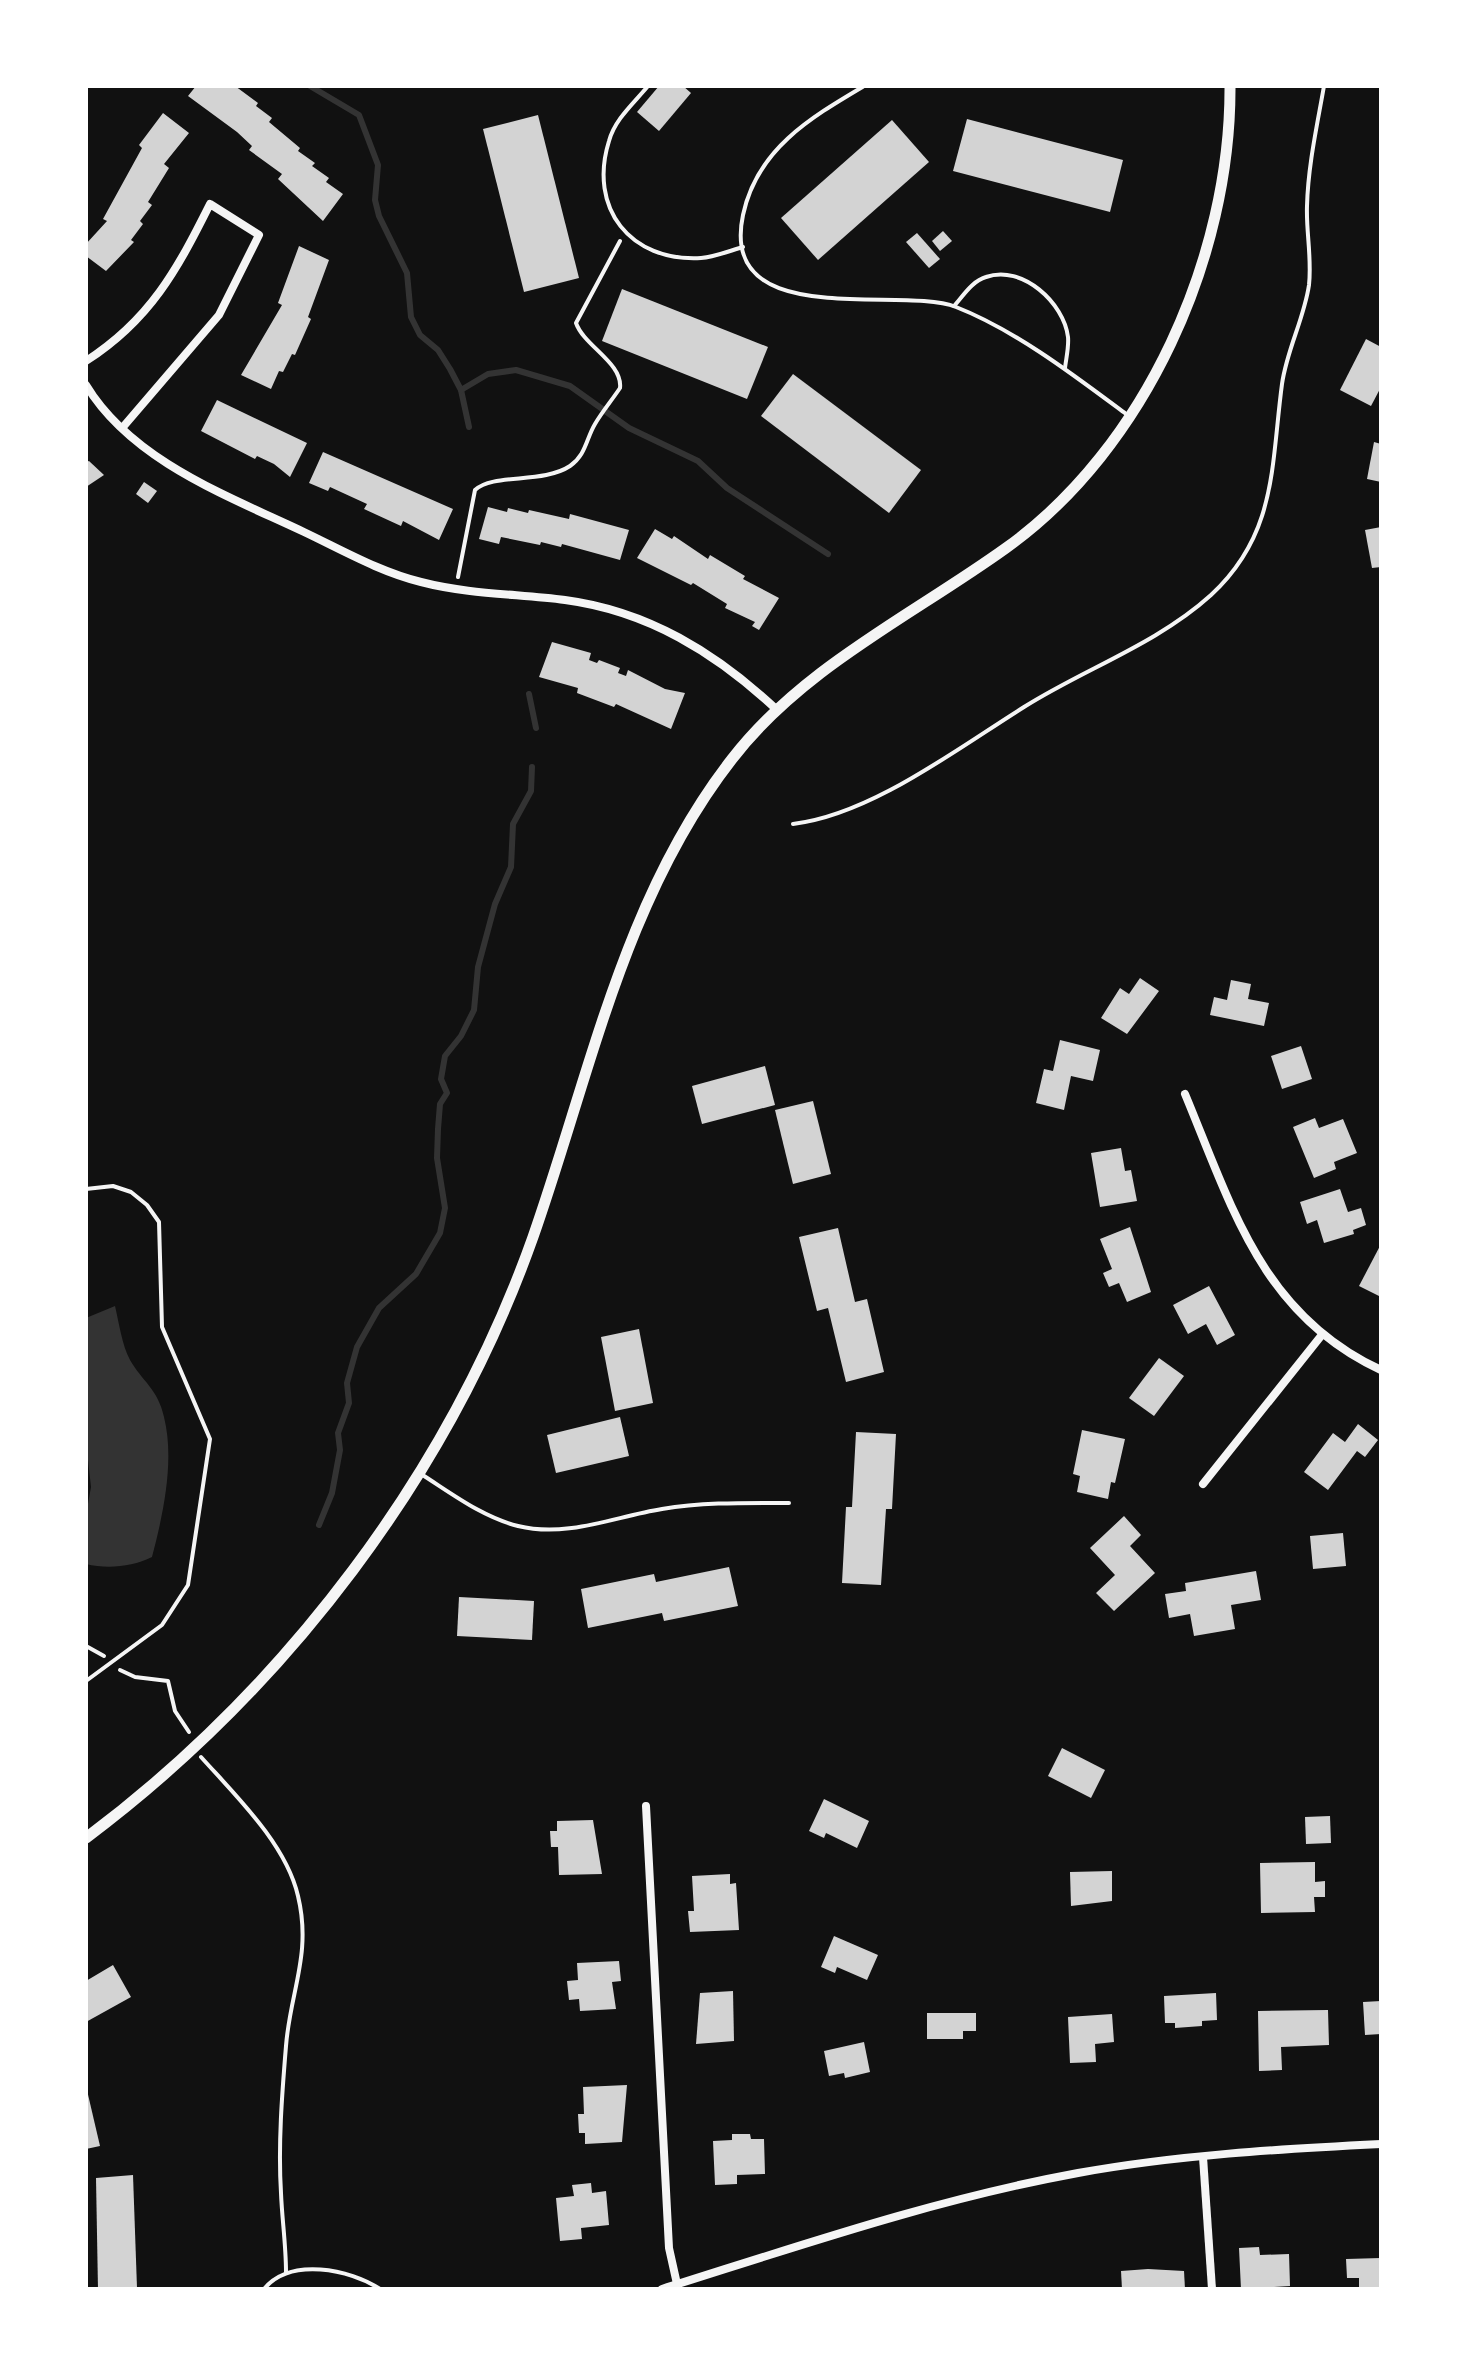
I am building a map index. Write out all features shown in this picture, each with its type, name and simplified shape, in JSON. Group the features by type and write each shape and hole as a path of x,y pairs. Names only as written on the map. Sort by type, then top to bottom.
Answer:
{"street":[{"path":"86,1838 128,1807 253,1690 346,1578 419,1472 495,1330 531,1243 632,938 663,869 731,759 776,709 844,656 1011,545 1083,475 1129,416 1178,330 1209,244 1226,152 1230,86"},
{"path":"86,361 131,327 157,300 210,204 259,235 219,315 123,427"},
{"path":"86,385 123,427 146,447 209,487 395,575 456,588 569,600 630,615 713,656 776,709"},
{"path":"1185,1094 1243,1235 1269,1279 1321,1336 1381,1370"},
{"path":"1203,1484 1321,1336"},
{"path":"646,1806 669,2248 677,2284"},
{"path":"662,2289 844,2231 1022,2185 1131,2164 1381,2144"},
{"path":"1203,2157 1212,2289"}],"lane":[{"path":"648,86 619,120 609,139 604,164 609,212 639,244 683,257 701,258 743,247"},
{"path":"864,86 805,122 766,162 748,191 742,222 743,247 753,267 769,283 789,293 858,301 932,300 954,306 982,319 1065,369 1129,416"},
{"path":"1033,86 1068,86"},
{"path":"954,306 972,285 987,276 1006,275 1038,287 1064,319 1069,340 1065,369"},
{"path":"86,1189 113,1186 131,1192 147,1205 159,1222 162,1327 210,1439 188,1585 162,1625 86,1681"},
{"path":"419,1472 498,1519 541,1529 568,1529 661,1509 703,1504 789,1503"}],"path":[{"path":"793,824 870,799 918,772 1034,700 1174,623 1210,596 1240,565 1255,539 1268,499 1287,358 1304,313 1309,280 1307,187 1324,86"},
{"path":"456,588 475,490 492,480 545,476 568,468 581,457 597,420 611,402 621,380 579,332 576,323 625,231"},
{"path":"86,1646 135,1677 168,1681 178,1716"},
{"path":"214,1772 258,1823 286,1865 298,1894 302,1970 289,2017 283,2094 280,2190 286,2272"},
{"path":"264,2289 286,2272 338,2271 359,2276 380,2289"}],"shaded area":[{"path":"115,1306 127,1354 161,1407 167,1434 168,1470 164,1506 152,1557 128,1565 102,1566 86,1564 86,1515 91,1487 86,1442 86,1318"}],"building":[{"path":"196,86 235,86 258,103 256,106 272,118 269,122 315,163 312,166 329,178 326,182 343,194 323,221 278,179 282,174 249,150 252,146 237,132 188,96"},
{"path":"659,86 683,86 691,93 659,131 637,112"},
{"path":"163,113 189,133 164,164 169,168 148,202 152,205 140,221 143,224 131,240 134,242 106,271 86,256 86,244 107,221 103,219 142,148 139,145"},
{"path":"538,115 579,278 524,292 483,129"},
{"path":"967,119 1123,160 1110,212 953,171"},
{"path":"892,120 929,162 818,260 781,218"},
{"path":"943,231 952,241 940,251 932,241"},
{"path":"917,233 940,259 929,268 906,242"},
{"path":"299,246 329,260 308,317 311,319 295,355 292,354 283,372 279,371 271,389 241,375 282,305 278,303"},
{"path":"622,289 768,347 747,399 602,341"},
{"path":"1366,339 1381,347 1381,387 1371,406 1340,390"},
{"path":"793,374 921,470 889,513 761,416"},
{"path":"217,400 307,443 290,477 274,464 257,456 255,459 201,431"},
{"path":"1374,442 1381,444 1381,482 1367,479"},
{"path":"323,452 453,509 439,540 403,521 401,526 364,509 367,504 330,487 328,491 309,483"},
{"path":"89,461 104,475 86,487 86,462"},
{"path":"144,482 157,491 148,503 136,494"},
{"path":"488,507 507,512 508,508 528,513 529,510 569,519 570,514 629,530 620,560 562,544 561,547 541,542 540,545 501,537 499,544 479,539"},
{"path":"1381,527 1381,567 1372,568 1365,530"},
{"path":"655,529 672,539 674,536 708,559 710,555 745,576 743,579 779,598 759,630 752,626 755,622 725,608 727,604 693,583 691,585 637,558"},
{"path":"552,642 591,653 589,660 597,663 599,660 620,668 618,673 626,676 628,670 665,689 685,693 671,729 616,704 614,707 577,693 578,688 539,677"},
{"path":"1140,978 1159,991 1127,1034 1101,1018 1120,988 1129,994"},
{"path":"1231,980 1251,984 1248,999 1269,1003 1264,1026 1210,1015 1214,997 1227,1000"},
{"path":"1060,1040 1100,1050 1093,1081 1071,1076 1064,1110 1036,1103 1044,1069 1053,1071"},
{"path":"1301,1046 1312,1079 1282,1089 1271,1056"},
{"path":"765,1066 775,1105 702,1124 692,1086"},
{"path":"813,1101 831,1174 793,1184 775,1110"},
{"path":"1315,1118 1319,1128 1343,1119 1357,1153 1334,1162 1336,1169 1314,1178 1293,1127"},
{"path":"1121,1148 1125,1171 1131,1170 1137,1201 1100,1207 1091,1153"},
{"path":"1340,1189 1348,1212 1361,1208 1366,1225 1353,1230 1354,1234 1324,1243 1317,1220 1307,1224 1300,1202"},
{"path":"1130,1227 1151,1292 1127,1302 1119,1283 1109,1287 1103,1273 1112,1269 1100,1239"},
{"path":"838,1228 855,1302 867,1299 884,1372 846,1382 828,1308 817,1311 799,1237"},
{"path":"1381,1244 1381,1291 1379,1296 1359,1286"},
{"path":"1209,1286 1235,1335 1217,1345 1206,1324 1188,1334 1173,1305"},
{"path":"639,1329 653,1403 615,1411 601,1337"},
{"path":"1159,1358 1184,1376 1154,1416 1129,1398"},
{"path":"620,1417 629,1456 556,1473 547,1435"},
{"path":"1358,1424 1378,1440 1365,1457 1357,1451 1328,1490 1304,1472 1333,1433 1345,1442"},
{"path":"1082,1430 1125,1439 1108,1499 1077,1492 1080,1476 1073,1474"},
{"path":"856,1432 896,1434 892,1509 886,1509 881,1585 842,1583 846,1507 852,1507"},
{"path":"1124,1516 1141,1535 1130,1546 1155,1573 1114,1611 1096,1593 1115,1575 1090,1548"},
{"path":"1343,1533 1346,1566 1313,1569 1310,1536"},
{"path":"729,1567 738,1606 664,1621 662,1613 588,1628 581,1589 654,1574 656,1582"},
{"path":"1256,1571 1261,1600 1231,1605 1235,1629 1194,1636 1190,1614 1169,1618 1165,1594 1186,1591 1185,1583"},
{"path":"459,1597 534,1601 532,1640 457,1636"},
{"path":"1062,1748 1105,1770 1091,1798 1048,1776"},
{"path":"824,1799 869,1821 857,1848 826,1833 824,1838 809,1831"},
{"path":"1330,1816 1331,1843 1306,1844 1305,1817"},
{"path":"593,1820 602,1874 559,1875 558,1847 551,1847 550,1831 557,1831 557,1821"},
{"path":"1315,1862 1315,1882 1325,1881 1325,1897 1314,1897 1315,1912 1261,1913 1260,1863"},
{"path":"1112,1871 1112,1901 1071,1906 1070,1872"},
{"path":"730,1874 730,1884 736,1883 739,1930 690,1932 688,1911 694,1911 692,1876"},
{"path":"834,1936 878,1955 867,1980 837,1967 835,1973 821,1967"},
{"path":"619,1961 621,1981 612,1982 616,2009 580,2011 579,1999 569,2000 567,1981 578,1980 577,1963"},
{"path":"113,1965 131,1997 86,2022 86,1981"},
{"path":"733,1991 734,2041 696,2044 700,1993"},
{"path":"1216,1993 1217,2020 1202,2021 1202,2026 1175,2028 1175,2023 1165,2023 1164,1996"},
{"path":"1381,2001 1381,2034 1365,2035 1363,2002"},
{"path":"1328,2010 1329,2045 1281,2047 1282,2070 1259,2071 1258,2011"},
{"path":"927,2013 976,2013 976,2031 963,2031 963,2039 927,2039"},
{"path":"1112,2014 1114,2042 1095,2044 1096,2062 1070,2063 1068,2017"},
{"path":"864,2042 870,2072 845,2078 844,2073 829,2076 824,2051"},
{"path":"627,2085 622,2142 585,2144 585,2133 579,2133 578,2114 584,2114 583,2087"},
{"path":"86,2086 100,2146 86,2149"},
{"path":"732,2134 750,2134 751,2139 764,2139 765,2174 737,2175 737,2184 715,2185 713,2141 732,2140"},
{"path":"133,2175 137,2288 98,2289 96,2178"},
{"path":"591,2183 592,2193 606,2191 609,2225 581,2228 582,2239 560,2241 556,2198 574,2196 572,2185"},
{"path":"1259,2247 1260,2255 1289,2254 1290,2286 1241,2289 1239,2248"},
{"path":"1381,2258 1381,2289 1359,2289 1359,2278 1347,2278 1346,2259"},
{"path":"1121,2271 1184,2271 1185,2289 1122,2289"}],"waterway":[{"path":"310,86 359,115 378,165 375,200 379,216 407,273 411,317 420,335 438,350 450,369 461,390 469,427"},
{"path":"461,390 488,374 516,370 570,386 629,428 698,461 727,488 828,554"},
{"path":"529,694 536,728"},
{"path":"319,1525 332,1493 340,1450 338,1433 349,1403 347,1383 357,1347 379,1308 416,1274 440,1233 445,1208 437,1158 440,1104 447,1093 441,1079 445,1056 461,1036 474,1010 478,967 495,904 511,867 513,824 531,791 532,767"}]}
